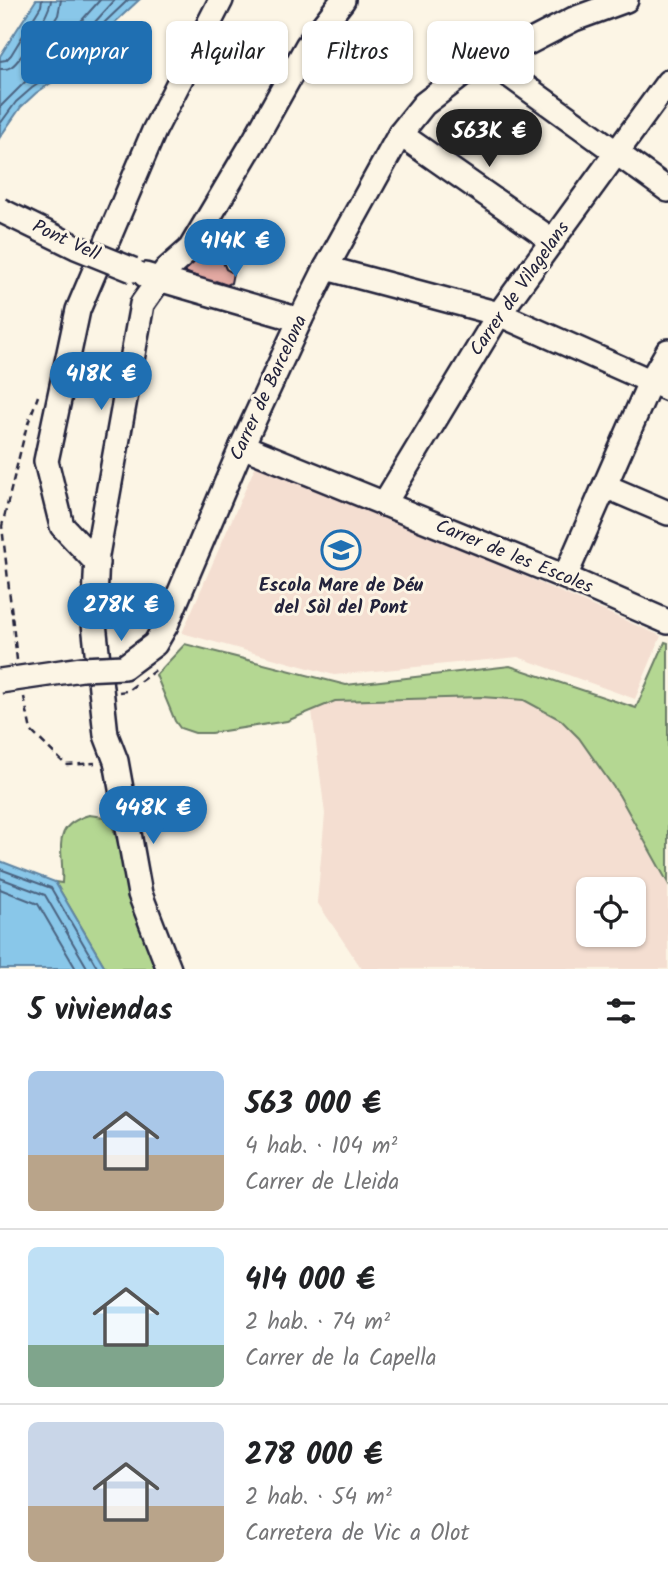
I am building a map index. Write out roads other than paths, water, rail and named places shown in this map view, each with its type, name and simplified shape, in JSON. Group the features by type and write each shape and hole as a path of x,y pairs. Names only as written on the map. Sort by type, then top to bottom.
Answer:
{"street":[{"path":"97,563 62,526 47,461 78,310 154,131 221,0"},
{"path":"169,969 140,894 116,761 106,735 94,623 97,563 142,304 166,270 190,250 307,46 343,0"},
{"name":"Carrer de Barcelona","path":"534,40 574,19 626,0"},
{"name":"Carrer de Vilagelans","path":"384,504 499,314 668,82"},
{"name":"Carrer de Barcelona","path":"0,681 82,669 124,667 155,644 166,625 242,446 326,268 400,134 424,104 451,84"},
{"path":"521,84 668,190"},
{"path":"400,134 553,241"},
{"name":"Pont Vell","path":"0,210 76,247 158,280 300,320"},
{"path":"326,268 499,314 659,386"},
{"path":"565,577 605,486 659,386 668,351"},
{"name":"Carrer de les Escoles","path":"242,446 565,577 668,622"},
{"path":"605,486 668,513"}],"water":[{"path":"36,0 139,0 116,21 22,21"},
{"path":"21,23 21,84 50,84 21,107 0,137 0,56"},
{"path":"0,861 55,882 106,969 0,969"}],"place":[{"name":"Escola Mare de Déu del Sòl del Pont","path":"341,550"}]}
